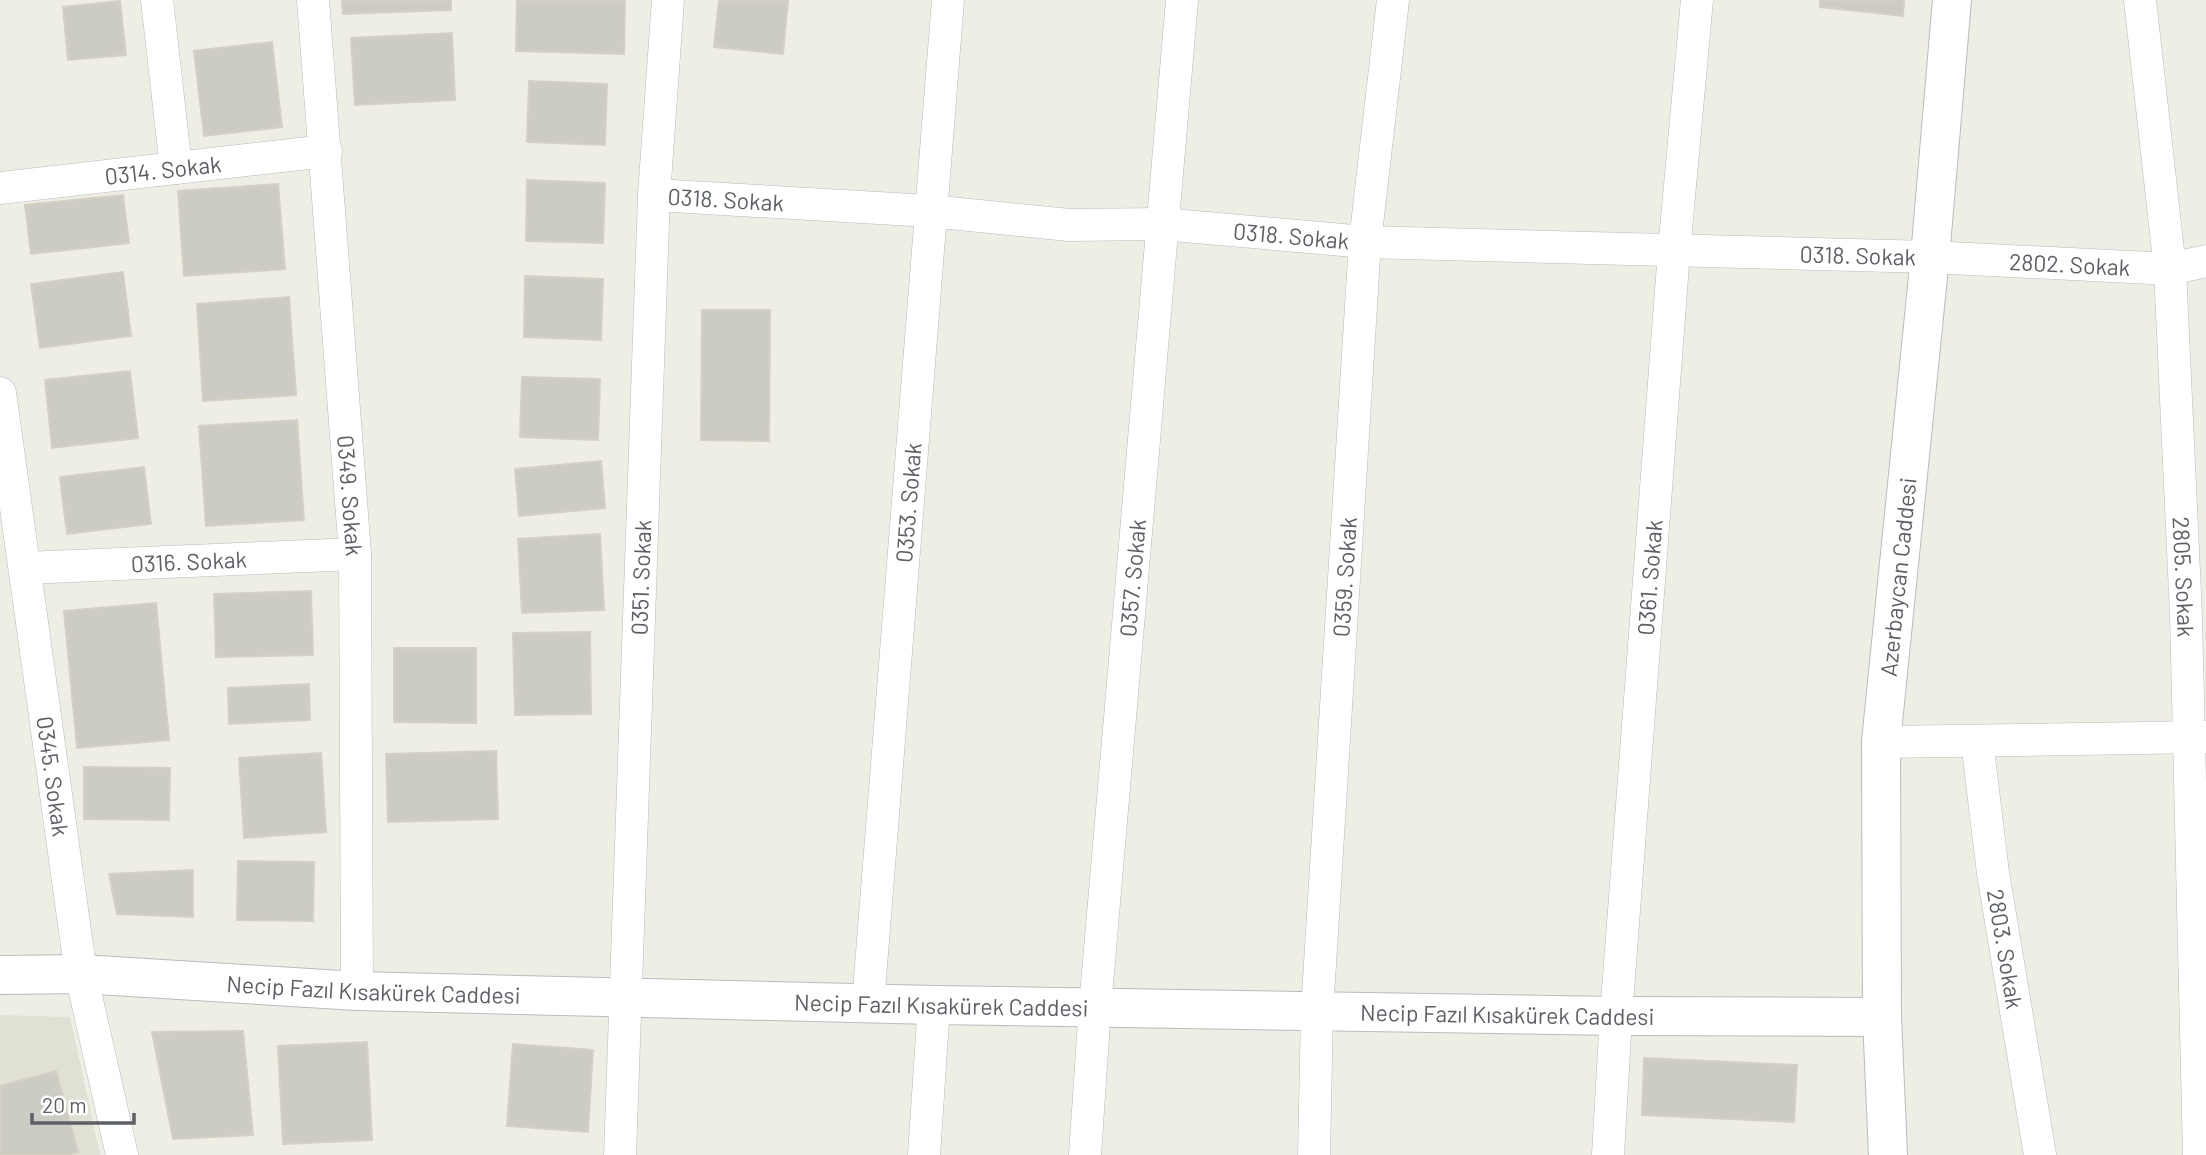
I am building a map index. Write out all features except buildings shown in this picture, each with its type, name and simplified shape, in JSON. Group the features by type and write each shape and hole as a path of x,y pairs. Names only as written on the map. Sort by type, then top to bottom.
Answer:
{"street":[{"path":"157,0 176,168"},
{"name":"0349. Sokak","path":"313,0 355,554 357,991"},
{"name":"0351. Sokak","path":"620,1155 654,195 668,0"},
{"name":"0353. Sokak","path":"868,1003 948,0"},
{"name":"0357. Sokak","path":"1085,1155 1095,1007 1182,0"},
{"name":"0359. Sokak","path":"1314,1155 1317,1012 1365,242 1393,0"},
{"name":"0361. Sokak","path":"1608,1155 1616,1016 1674,251 1697,0"},
{"name":"Azerbaycan Caddesi","path":"1888,1155 1882,1017 1881,742 1930,257 1952,0"},
{"name":"2805. Sokak","path":"2140,0 2170,269 2186,615 2197,738 2199,1155"},
{"name":"0314. Sokak","path":"0,188 326,151"},
{"name":"0318. Sokak","path":"654,195 930,211 1069,225 1162,224 1365,242 1930,257"},
{"name":"2802. Sokak","path":"1930,257 2170,269 2206,261"},
{"name":"0345. Sokak","path":"0,393 81,974 122,1155"},
{"name":"0316. Sokak","path":"24,568 355,554"},
{"path":"1881,742 2197,738"},
{"name":"2803. Sokak","path":"1977,741 1993,873 2039,1155"},
{"name":"Necip Fazıl Kısakürek Caddesi","path":"0,975 81,974 357,991 933,1005 1616,1016 1882,1017"},
{"path":"924,1155 933,1005"}],"shaded area":[{"path":"0,1015 70,1017 100,1155 0,1155"}]}
